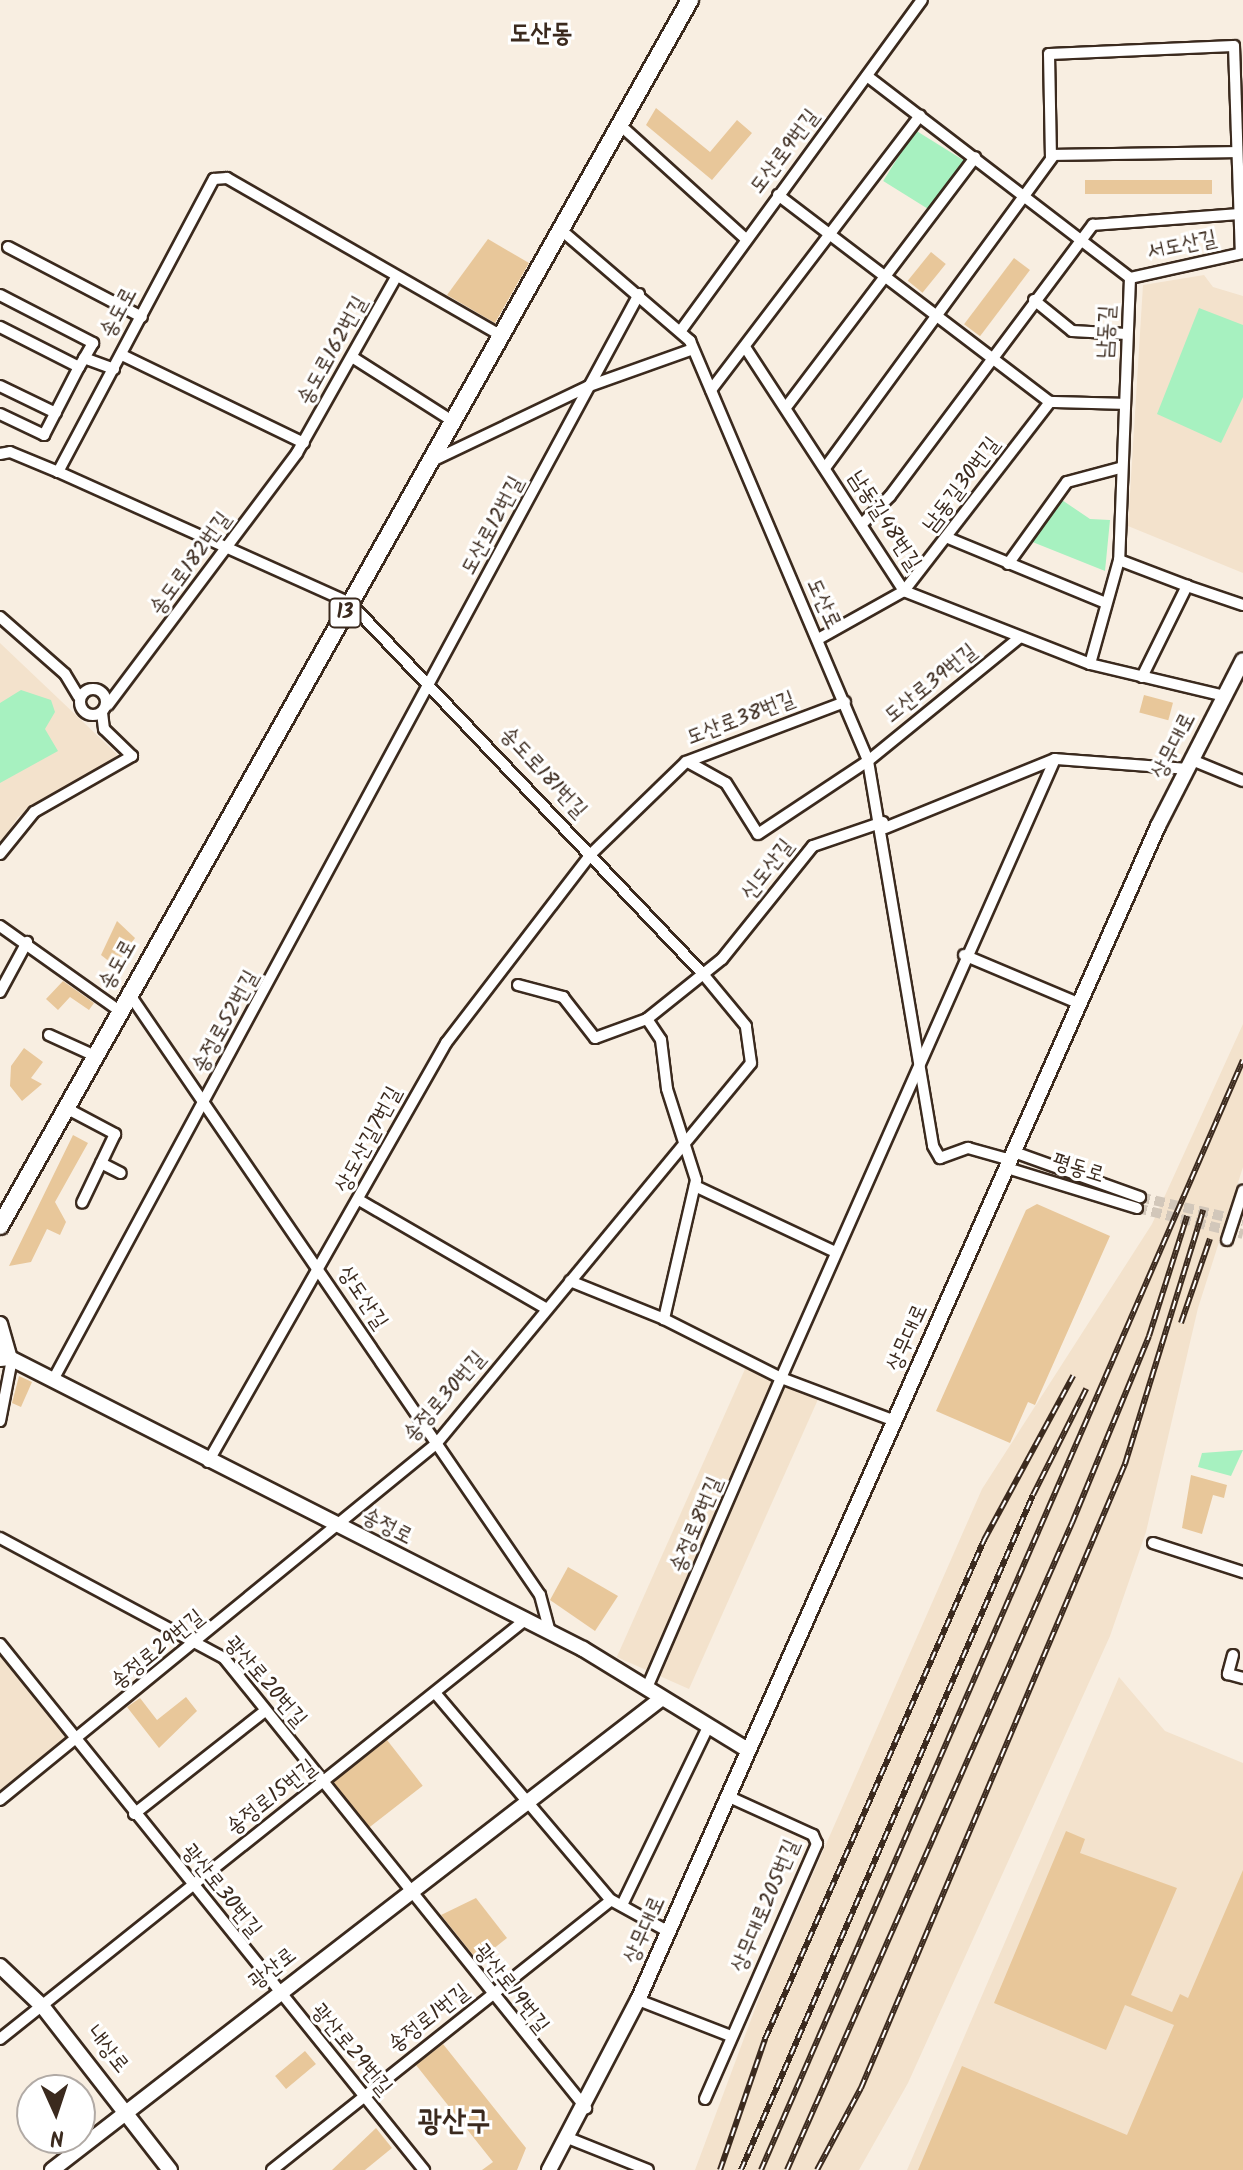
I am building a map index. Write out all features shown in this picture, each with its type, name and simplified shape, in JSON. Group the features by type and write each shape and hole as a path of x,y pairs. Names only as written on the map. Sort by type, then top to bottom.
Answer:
{"main road":[{"name":"송도로","path":"0,1226 128,992 690,0"},
{"name":"상무대로","path":"549,2170 586,2108 638,2000 1080,1004 1190,764 1243,660"},
{"path":"0,1324 6,1357"},
{"name":"송정로","path":"6,1357 208,1462 550,1632 647,1687 707,1729 748,1750"},
{"name":"광산로","path":"52,2170 409,1889 662,1698"},
{"name":"내상로","path":"0,1966 43,2007 128,2110 170,2170"}],"street":[{"name":"도산로9번길","path":"682,329 922,0"},
{"path":"825,468 1029,198 1051,158 1049,54 1234,46 1238,214 1242,253"},
{"name":"남동길","path":"867,76 1130,278 1120,468 1119,560 1090,664"},
{"path":"711,390 920,116"},
{"path":"619,124 746,239"},
{"path":"1051,158 1236,152"},
{"path":"787,406 975,157"},
{"name":"송도로","path":"58,472 214,179 227,178 500,335"},
{"path":"778,195 888,275 1050,402 1124,404"},
{"path":"863,523 890,496 1093,225 1238,214"},
{"name":"도산로","path":"560,229 682,329 693,349 868,761 884,825 916,1064 940,1158 968,1148 1011,1160"},
{"path":"8,247 142,317"},
{"name":"서도산길","path":"1130,278 1242,253"},
{"name":"송도로162번길","path":"304,443 396,277"},
{"name":"도산로12번길","path":"432,683 639,294"},
{"path":"0,295 93,343 44,435 0,414"},
{"path":"1034,300 1072,331 1127,334"},
{"path":"0,327 82,362 114,369"},
{"name":"남동길48번길","path":"745,347 787,406 904,591 1090,664"},
{"path":"426,464 589,386 693,349"},
{"path":"122,355 304,443"},
{"path":"352,357 451,420"},
{"path":"0,386 56,413"},
{"name":"남동길30번길","path":"904,591 948,538 1050,402"},
{"name":"송도로182번길","path":"105,709 227,550 304,443"},
{"path":"0,454 58,472 350,603"},
{"path":"1008,564 1067,482 1120,468"},
{"path":"948,538 1106,603"},
{"path":"1119,560 1243,605"},
{"path":"1142,677 1187,586"},
{"path":"818,639 904,591"},
{"name":"송도로181번길","path":"350,603 432,683 703,974 740,1016 752,1047"},
{"path":"0,617 65,674 84,709 105,709"},
{"name":"도산로39번길","path":"686,762 726,783 758,834 868,761 1019,638"},
{"name":"상무대로","path":"1090,664 1224,696"},
{"name":"송정로52번길","path":"53,1380 432,683"},
{"path":"0,854 34,812 132,756 104,729 105,709 98,694 78,696"},
{"name":"도산로38번길","path":"591,854 686,762 845,702"},
{"path":"916,1064 983,911 1055,759"},
{"name":"신도산길","path":"703,974 813,846 884,825 1055,759 1190,764 1243,781"},
{"name":"상도산길7번길","path":"208,1462 321,1273 458,1025 591,854"},
{"path":"0,926 27,942 118,1010"},
{"path":"0,992 27,942"},
{"path":"964,955 1080,1004"},
{"path":"518,985 563,997 595,1038 647,1019 703,974"},
{"name":"상도산길","path":"128,992 205,1100 540,1595 550,1632"},
{"path":"647,1019 661,1040 695,1186 664,1319"},
{"path":"49,1035 93,1055"},
{"name":"송정로30번길","path":"339,1527 436,1444 683,1145 741,1080 752,1047"},
{"name":"송정로8번길","path":"647,1687 916,1064"},
{"path":"64,1107 115,1134 82,1203"},
{"name":"평동로","path":"1011,1160 1138,1202 1011,1160"},
{"path":"101,1163 121,1173"},
{"path":"695,1186 833,1251"},
{"path":"1227,1240 1243,1191"},
{"path":"359,1200 547,1309"},
{"path":"570,1281 664,1319 781,1378 895,1421"},
{"path":"0,1421 6,1357"},
{"name":"송정로29번길","path":"0,1800 201,1642 339,1527"},
{"name":"광산로20번길","path":"0,1538 201,1642 265,1711 409,1889"},
{"path":"1153,1543 1243,1572"},
{"name":"송정로15번길","path":"0,2039 525,1620"},
{"name":"광산로30번길","path":"0,1644 278,1993"},
{"path":"1233,1655 1228,1674 1243,1678"},
{"path":"436,1694 522,1803 611,1900 669,1932"},
{"path":"134,1814 265,1711"},
{"path":"622,1905 707,1729"},
{"name":"상무대로205번길","path":"705,2099 817,1844 813,1835 727,1796"},
{"name":"광산로19번길","path":"409,1889 491,1996 586,2108"},
{"name":"송정로1번길","path":"272,2170 611,1900"},
{"name":"광산로29번길","path":"278,1993 424,2170"},
{"name":"상무대로","path":"638,2000 731,2036"},
{"path":"568,2138 648,2170"}],"shaded area":[{"path":"1204,275 1213,287 1243,296 1243,573 1128,526 1143,285"},
{"path":"0,643 120,757 18,817 0,844"},
{"path":"1243,1024 1243,1167 1198,1308 1146,1532 1110,1636 908,2083 859,2170 695,2170 762,1990 982,1489 1152,1224"},
{"path":"749,1360 821,1392 689,1689 617,1657"},
{"path":"0,1644 77,1739 0,1801"},
{"path":"1119,1677 1165,1731 1243,1763 1243,2170 907,2170"}],"green space":[{"path":"915,130 968,163 936,214 883,181"},
{"path":"1199,308 1243,325 1243,397 1221,443 1157,414"},
{"path":"1059,498 1090,519 1110,520 1105,571 1030,541"},
{"path":"21,690 51,700 55,712 45,729 58,751 0,783 0,703"},
{"path":"1243,1450 1231,1476 1198,1467 1202,1453"}],"building":[{"path":"656,108 710,152 737,120 752,133 712,180 646,125"},
{"path":"1085,180 1212,180 1212,194 1085,194"},
{"path":"488,239 529,263 495,323 447,295"},
{"path":"931,252 946,264 922,293 908,281"},
{"path":"1014,258 1030,270 980,336 964,324"},
{"path":"1144,695 1173,703 1168,720 1139,712"},
{"path":"117,921 135,938 115,966 101,955"},
{"path":"63,981 94,1003 89,1010 70,997 58,1010 46,999"},
{"path":"24,1048 43,1062 31,1078 42,1084 22,1101 10,1086 11,1066"},
{"path":"73,1135 88,1143 55,1202 66,1222 60,1235 47,1229 31,1262 9,1266"},
{"path":"1037,1204 1110,1236 1035,1405 1028,1402 1010,1443 936,1411 1026,1210"},
{"path":"19,1376 32,1382 21,1407 12,1403"},
{"path":"1191,1475 1227,1485 1224,1498 1213,1495 1202,1534 1182,1528"},
{"path":"568,1567 618,1596 595,1631 550,1600"},
{"path":"186,1697 197,1711 159,1748 127,1707 140,1698 157,1720"},
{"path":"387,1740 423,1786 369,1828 333,1782"},
{"path":"1066,1831 1085,1839 1080,1853 1177,1888 1131,1995 1172,2012 1180,1994 1188,1998 1243,1870 1243,2170 918,2170 962,2066 1127,2135 1174,2025 1125,2005 1106,2050 994,2003"},
{"path":"476,1898 507,1938 478,1961 441,1915"},
{"path":"443,2044 526,2148 517,2170 482,2170 493,2162 416,2065"},
{"path":"305,2051 316,2064 286,2089 275,2076"},
{"path":"376,2128 392,2148 365,2170 332,2170"}],"tunnel":[{"path":"1140,1197 1243,1221"},
{"path":"1137,1208 1243,1234"}],"railway":[{"path":"761,2170 1243,1060"},
{"path":"817,2170 861,2088 1125,1464 1203,1210"},
{"path":"787,2170 1072,1523 1149,1336 1187,1216"},
{"path":"1181,1323 1210,1239"},
{"path":"720,2170 765,2039 984,1540 1073,1376"},
{"path":"741,2170 1033,1495 1086,1389"}],"district":[{"name":"도산동","path":"541,35"},
{"name":"광산구","path":"454,2122"}]}
